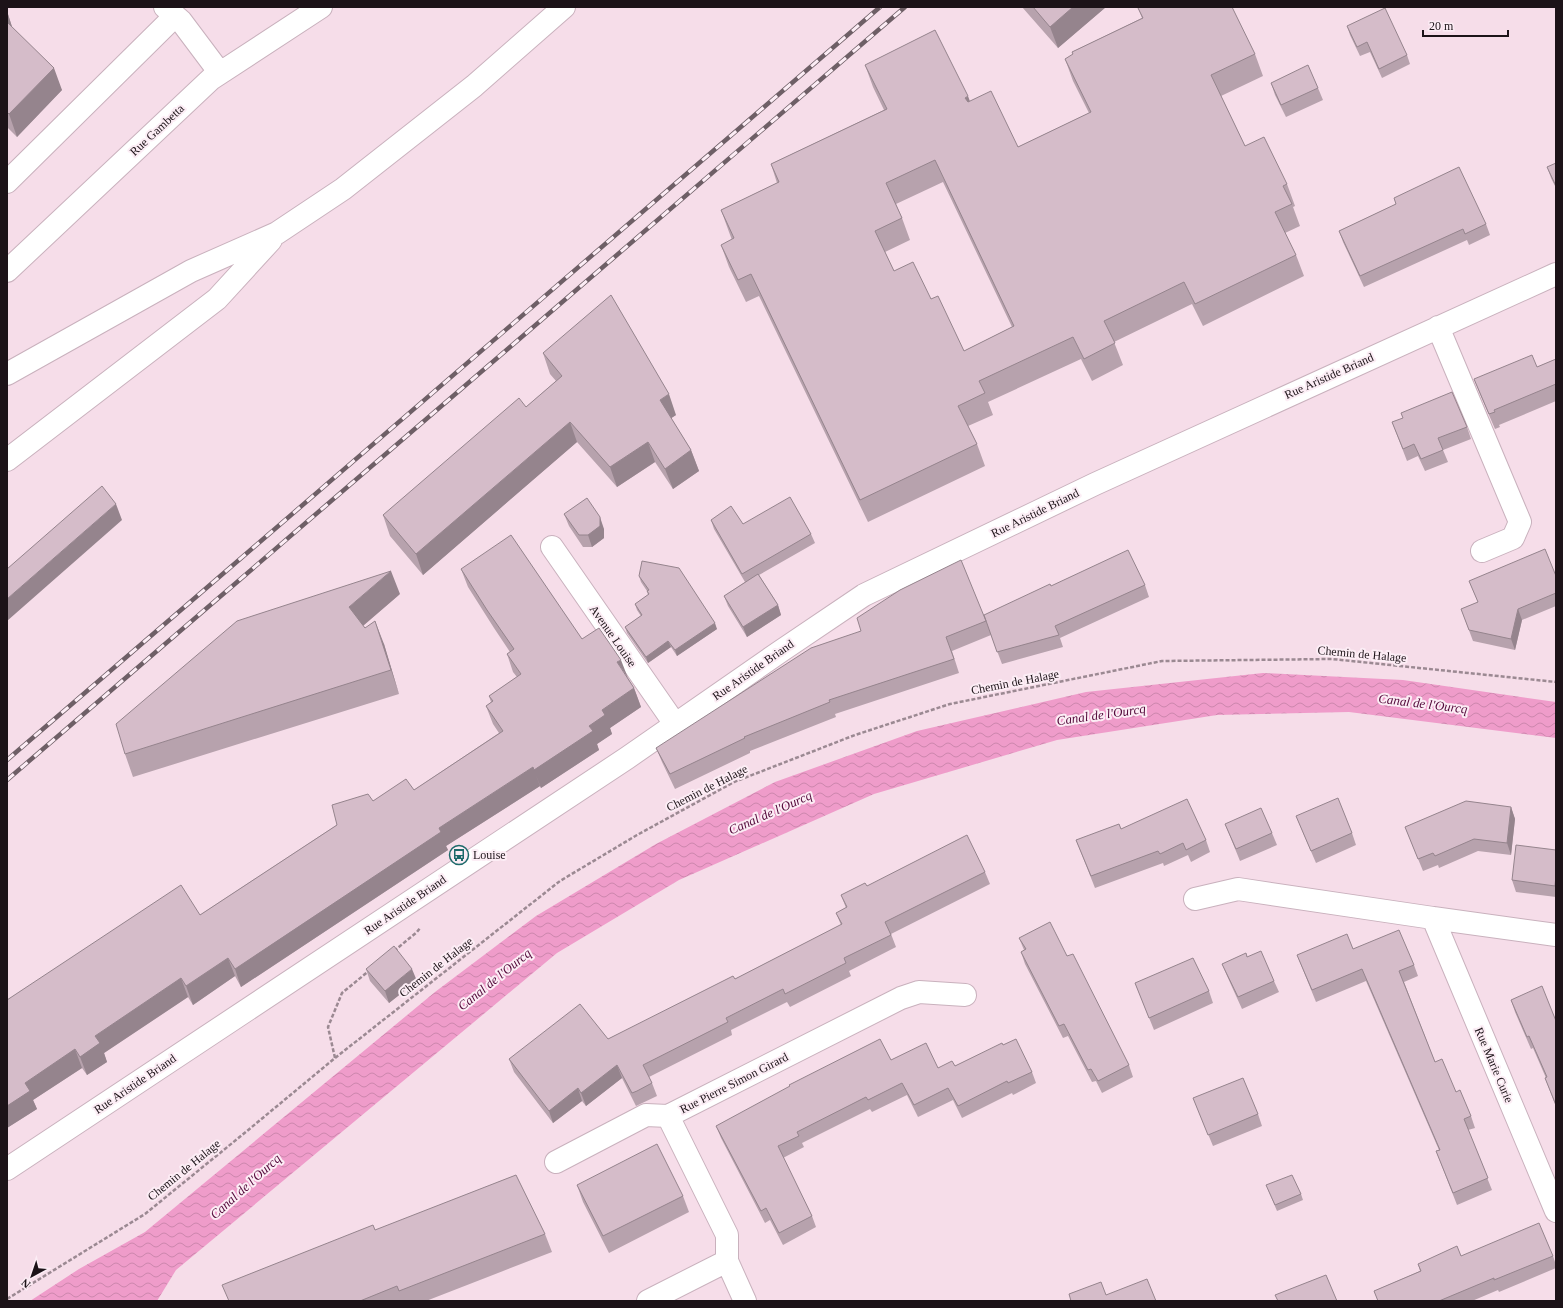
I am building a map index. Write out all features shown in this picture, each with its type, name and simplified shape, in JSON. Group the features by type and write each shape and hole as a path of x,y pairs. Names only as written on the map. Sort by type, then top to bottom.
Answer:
{"street":[{"name":"Rue Gambetta","path":"7,271 215,76 322,7"},
{"path":"7,374 191,271 277,233 344,189 474,86 564,7"},
{"path":"7,182 170,11 181,21 215,76"},
{"path":"7,460 217,299 277,233"},
{"name":"Rue Aristide Briand","path":"7,1169 627,758 864,595 1095,484 1556,274"},
{"path":"1438,327 1520,522 1513,538 1482,551"},
{"name":"Avenue Louise","path":"552,547 675,724"},
{"path":"1195,899 1238,890 1556,935"},
{"name":"Rue Marie Curie","path":"1433,918 1556,1211"},
{"name":"Rue Pierre Simon Girard","path":"745,1301 727,1261 727,1235 668,1116 907,996 918,992 965,995"},
{"path":"556,1162 646,1115 668,1116"},
{"path":"648,1301 727,1261"}],"path":[{"name":"Chemin de Halage","path":"7,1299 144,1214 335,1058 560,881 637,835 734,782 855,735 950,704 1162,661 1332,659 1556,682"},
{"path":"389,954 417,932 422,925"},
{"path":"335,1058 328,1027 342,993 372,969"}],"water":[{"name":"Canal de l'Ourcq","path":"1263,673 1403,680 1556,702 1556,738 1349,712 1217,715 1057,740 874,794 679,880 557,953 176,1270 157,1301 30,1301 79,1269 145,1232 435,992 536,916 656,844 775,782 917,731 1086,692"}],"building":[{"path":"1033,7 1073,7 1050,27"},
{"path":"1232,7 1255,54 1211,75 1245,146 1264,137 1287,184 1283,186 1292,204 1275,212 1296,255 1195,304 1184,282 1104,321 1115,343 1084,359 1073,337 979,381 985,393 958,406 977,444 860,500 751,274 738,280 721,245 734,238 721,210 779,182 771,164 887,109 865,65 935,30 968,96 965,98 968,102 991,91 1018,147 1091,112 1065,59 1073,54 1072,52 1143,18 1138,8","holes":["935,160 1014,326 964,351 938,296 931,299 913,262 894,271 875,231 902,218 886,183"]},
{"path":"1385,8 1407,55 1379,69 1367,42 1357,47 1347,26"},
{"path":"7,19 8,23 54,68 9,114 7,112"},
{"path":"1308,65 1318,88 1281,105 1271,83"},
{"path":"1556,163 1556,186 1547,167"},
{"path":"1459,167 1486,224 1465,234 1463,229 1360,276 1339,231 1396,204 1394,198"},
{"path":"611,295 669,394 660,400 691,450 665,469 648,442 610,467 570,422 416,554 383,515 519,398 526,407 562,376 543,353"},
{"path":"1532,355 1537,367 1556,359 1556,384 1494,410 1495,412 1489,414 1474,379"},
{"path":"1452,392 1467,427 1438,438 1443,450 1421,459 1414,444 1403,449 1392,422 1403,418 1401,413"},
{"path":"102,486 116,504 7,599 7,569"},
{"path":"790,497 811,534 742,574 711,520 731,506 743,524"},
{"path":"587,498 600,517 600,526 588,535 579,535 564,514"},
{"path":"511,535 582,639 599,628 621,660 617,662 634,688 602,710 605,715 589,726 593,731 534,770 533,767 439,828 441,832 235,969 228,958 186,986 181,978 95,1036 100,1043 80,1057 75,1049 25,1083 30,1091 7,1106 7,1000 181,885 200,915 337,825 332,805 368,794 373,801 406,779 414,790 503,731 486,706 493,701 489,696 521,674 507,654 514,649 461,569"},
{"path":"1545,549 1556,576 1556,593 1518,609 1511,639 1469,630 1461,609 1478,602 1469,581"},
{"path":"1128,550 1145,585 1055,626 1059,635 997,652 984,615"},
{"path":"961,560 986,621 946,637 954,659 829,700 830,702 744,737 745,738 670,774 656,748 811,648 861,631 857,618 900,590"},
{"path":"642,561 679,568 715,623 675,650 668,641 646,657 625,627 642,615 635,604 649,594 647,591 649,590 639,576"},
{"path":"391,571 349,607 365,628 375,621 391,670 125,754 116,724 237,621"},
{"path":"758,574 778,605 743,627 724,596"},
{"path":"1338,798 1352,833 1311,851 1296,816"},
{"path":"1187,799 1206,840 1186,850 1183,843 1160,854 1158,851 1091,876 1076,840 1119,824 1121,829"},
{"path":"1466,801 1511,807 1507,843 1474,839 1435,856 1433,853 1418,859 1405,827"},
{"path":"1261,808 1272,833 1236,849 1225,824"},
{"path":"967,835 985,872 885,922 891,935 844,958 846,963 785,994 783,989 726,1018 728,1022 643,1065 652,1083 637,1091 632,1093 617,1065 581,1093 578,1088 549,1111 509,1059 580,1004 608,1039 733,976 735,979 842,924 836,913 847,907 841,895 865,883 867,886"},
{"path":"1516,845 1556,850 1555,886 1512,880"},
{"path":"1050,922 1067,956 1073,954 1129,1065 1098,1081 1091,1069 1088,1070 1064,1024 1059,1026 1021,952 1026,949 1019,938"},
{"path":"1399,930 1414,965 1399,971 1435,1062 1442,1059 1456,1092 1460,1090 1471,1116 1464,1119 1488,1178 1453,1193 1436,1151 1440,1150 1362,969 1312,990 1297,955 1347,934 1353,949"},
{"path":"394,946 412,969 385,991 366,969"},
{"path":"1261,951 1274,981 1238,997 1222,964 1246,953 1247,957"},
{"path":"1193,958 1209,991 1149,1018 1135,983"},
{"path":"1542,986 1556,1021 1556,1105 1545,1078 1547,1077 1511,1000"},
{"path":"880,1039 891,1060 926,1043 938,1068 952,1061 955,1066 1002,1043 1003,1045 1016,1039 1032,1072 1008,1083 1007,1081 958,1106 948,1088 914,1105 902,1083 868,1100 866,1097 797,1132 799,1136 778,1146 812,1216 779,1233 766,1208 761,1211 716,1126 790,1086 789,1085"},
{"path":"1243,1078 1258,1114 1208,1135 1193,1098"},
{"path":"657,1144 683,1196 603,1236 577,1185"},
{"path":"516,1175 545,1234 399,1291 397,1286 360,1301 229,1301 222,1285 373,1225 375,1230"},
{"path":"1292,1175 1301,1194 1275,1205 1266,1185"},
{"path":"1539,1223 1553,1256 1439,1301 1378,1301 1374,1291 1421,1271 1418,1264 1457,1246 1461,1256"},
{"path":"1326,1275 1337,1301 1278,1301 1275,1295"},
{"path":"1147,1279 1156,1301 1071,1301 1069,1294 1101,1282 1106,1295"}],"railway":[{"path":"7,760 880,7"},
{"path":"7,780 905,7"}],"place":[{"name":"Louise","path":"459,855"}]}
